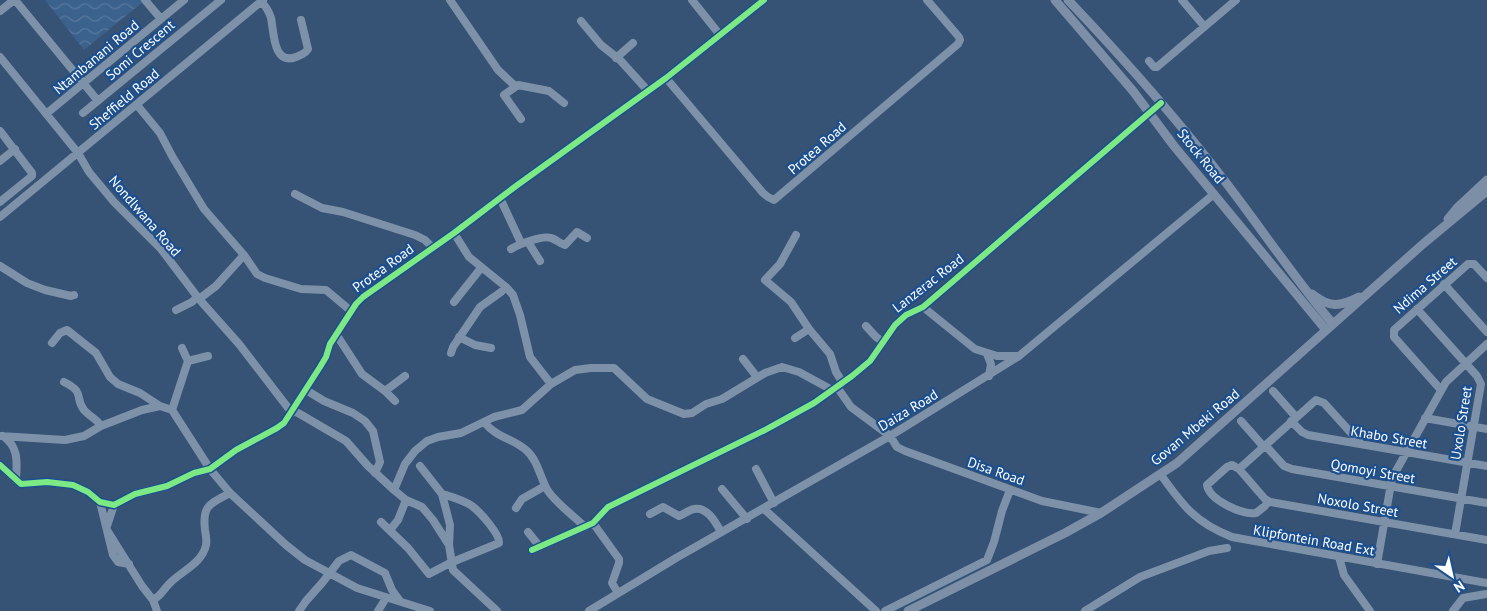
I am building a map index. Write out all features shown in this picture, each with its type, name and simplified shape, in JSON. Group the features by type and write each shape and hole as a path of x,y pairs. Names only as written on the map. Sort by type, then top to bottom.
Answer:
{"main road":[{"name":"Stock Road","path":"1055,0 1133,91 1214,194 1329,327"},
{"name":"Stock Road","path":"1068,0 1117,52 1227,184 1302,286 1329,327"},
{"name":"Govan Mbeki Road","path":"1440,229 1457,208 1487,180"},
{"name":"Govan Mbeki Road","path":"908,611 1065,533 1101,513 1160,475 1192,451 1440,229 1487,191"},
{"path":"1302,286 1323,302 1332,305 1343,304 1368,293"}],"street":[{"path":"0,11 14,0 98,101"},
{"path":"145,0 161,19"},
{"name":"Ntambanani Road","path":"46,114 184,0"},
{"name":"Somi Crescent","path":"83,114 221,0"},
{"path":"450,0 498,70 515,86"},
{"path":"692,0 720,35"},
{"name":"Protea Road","path":"114,505 135,494 168,486 194,473 210,469 245,444 281,425 293,412 323,362 336,334 363,297 666,78 764,0"},
{"name":"Protea Road","path":"666,78 763,193 768,198 774,200 958,44 959,37 927,0"},
{"path":"1182,0 1204,26"},
{"path":"1148,62 1153,67 1157,67 1236,0"},
{"path":"262,1 271,17 277,49 281,56 287,59 293,59 307,52 308,45 301,20"},
{"name":"Sheffield Road","path":"0,218 262,1"},
{"path":"582,21 601,45 648,91"},
{"path":"616,58 633,43"},
{"name":"Nondlwana Road","path":"1,61 78,153 89,172 111,199 155,243 293,412"},
{"path":"521,119 504,95 515,86 520,85 552,92 564,103"},
{"name":"Lanzerac Road","path":"532,550 593,523 605,509 763,431 806,408 837,387 870,361 901,319 923,307 1161,103"},
{"path":"137,104 160,133 204,209 244,255 257,274 301,290 326,290 351,311"},
{"path":"0,131 32,171 32,174 0,202"},
{"path":"0,161 15,149"},
{"path":"295,194 322,208 343,212 415,235 425,240 432,247"},
{"name":"Daiza Road","path":"589,611 721,532 747,519 890,436 1019,356 1214,194"},
{"path":"500,198 524,243 540,261"},
{"path":"511,249 545,237 552,238 565,245 577,232 587,238"},
{"path":"454,233 469,257 513,295 530,356 551,384"},
{"path":"796,235 780,264 765,280 788,299 809,329 830,354 837,387"},
{"path":"176,310 216,286 244,255"},
{"name":"Ndima Street","path":"1441,390 1393,334 1395,328 1466,265 1471,263 1476,266 1487,278"},
{"path":"0,266 37,287 74,295"},
{"path":"454,302 481,268"},
{"path":"1444,284 1487,332"},
{"path":"451,353 459,337 480,306 506,287"},
{"path":"923,307 968,345 987,354 1019,356"},
{"name":"Uxolo Street","path":"1417,308 1466,363 1481,384 1455,534"},
{"path":"866,326 883,342"},
{"path":"795,338 809,329"},
{"path":"52,342 60,332 67,330 96,353 108,374 118,384 140,393 160,406 172,410 218,480 286,545 305,560 357,588 430,611"},
{"path":"336,334 362,374 395,401"},
{"path":"459,337 475,345 491,348"},
{"path":"1377,564 1392,478 1441,390 1449,379 1487,344"},
{"path":"172,410 188,361 182,348"},
{"path":"987,354 991,364 988,376"},
{"path":"188,361 208,356"},
{"path":"743,360 758,377"},
{"path":"394,490 405,464 423,444 433,438 461,433 484,422 522,410 551,384 578,369 613,368 647,399 686,414 692,413 706,404 722,399 758,377 778,368 787,368 837,387"},
{"path":"385,391 405,376"},
{"path":"64,382 76,389 83,409 101,426"},
{"name":"Disa Road","path":"837,387 851,406 890,436 897,447 905,451 1042,501 1101,513"},
{"path":"306,390 324,401 359,416 370,427 380,462 375,473"},
{"name":"Khabo Street","path":"1273,391 1308,435 1487,466"},
{"path":"1238,469 1314,401 1320,400 1324,403 1362,445"},
{"path":"2,436 65,440 84,436 101,426 142,410 160,406"},
{"path":"293,412 346,441 375,473 394,490 406,500 419,504 426,510 449,545"},
{"path":"1425,418 1487,429"},
{"name":"Qomoyi Street","path":"1241,421 1287,467 1487,503"},
{"path":"484,422 492,431 523,448 530,454 535,460 546,486 556,500 584,527"},
{"path":"2,436 12,444 16,451"},
{"path":"16,480 16,444 20,437"},
{"path":"218,480 224,459"},
{"path":"0,465 20,484 47,482 73,485 88,492 100,502 114,505 107,528"},
{"path":"1232,465 1268,501 1258,512 1252,514 1231,508 1208,491 1208,483 1232,465"},
{"path":"420,466 442,494 450,525 450,563 455,573 497,611"},
{"path":"756,469 774,503"},
{"name":"Klipfontein Road Ext","path":"1160,475 1188,511 1216,531 1241,540 1483,582"},
{"path":"516,508 522,499 546,486"},
{"path":"722,489 747,519"},
{"path":"885,611 987,560 1010,490"},
{"path":"153,600 162,594 170,582 193,565 205,550 207,540 204,519 205,511 212,503 230,493"},
{"path":"381,522 408,548 429,574 450,563 497,545 500,540 472,506 442,494"},
{"path":"390,530 398,520 406,500"},
{"name":"Noxolo Street","path":"1268,501 1487,540"},
{"path":"100,502 107,528 142,586 153,600 157,611"},
{"path":"650,514 663,507 680,516 699,509 709,515 721,532"},
{"path":"764,509 876,611"},
{"path":"433,520 448,515"},
{"path":"593,523 619,559 612,583 618,593"},
{"path":"528,532 540,547"},
{"path":"1085,611 1140,577 1209,551 1227,548"},
{"path":"299,611 343,558 354,555 385,573 392,590 400,601"},
{"path":"1339,557 1344,575 1370,611"},
{"path":"1453,611 1463,598 1486,595 1483,582"},
{"path":"378,611 386,598"}],"water":[{"path":"45,0 141,0 143,2 84,50"}],"cycle path":[{"path":"0,465 21,484 47,482 73,485 88,492 100,502 114,505 135,494 167,486 194,473 210,469 236,450 284,423 326,357 330,344 356,304 363,297 666,78 764,0"},
{"path":"532,550 593,523 608,507 763,431 814,403 852,376 870,361 895,325 906,315 923,307 1161,103"}]}
